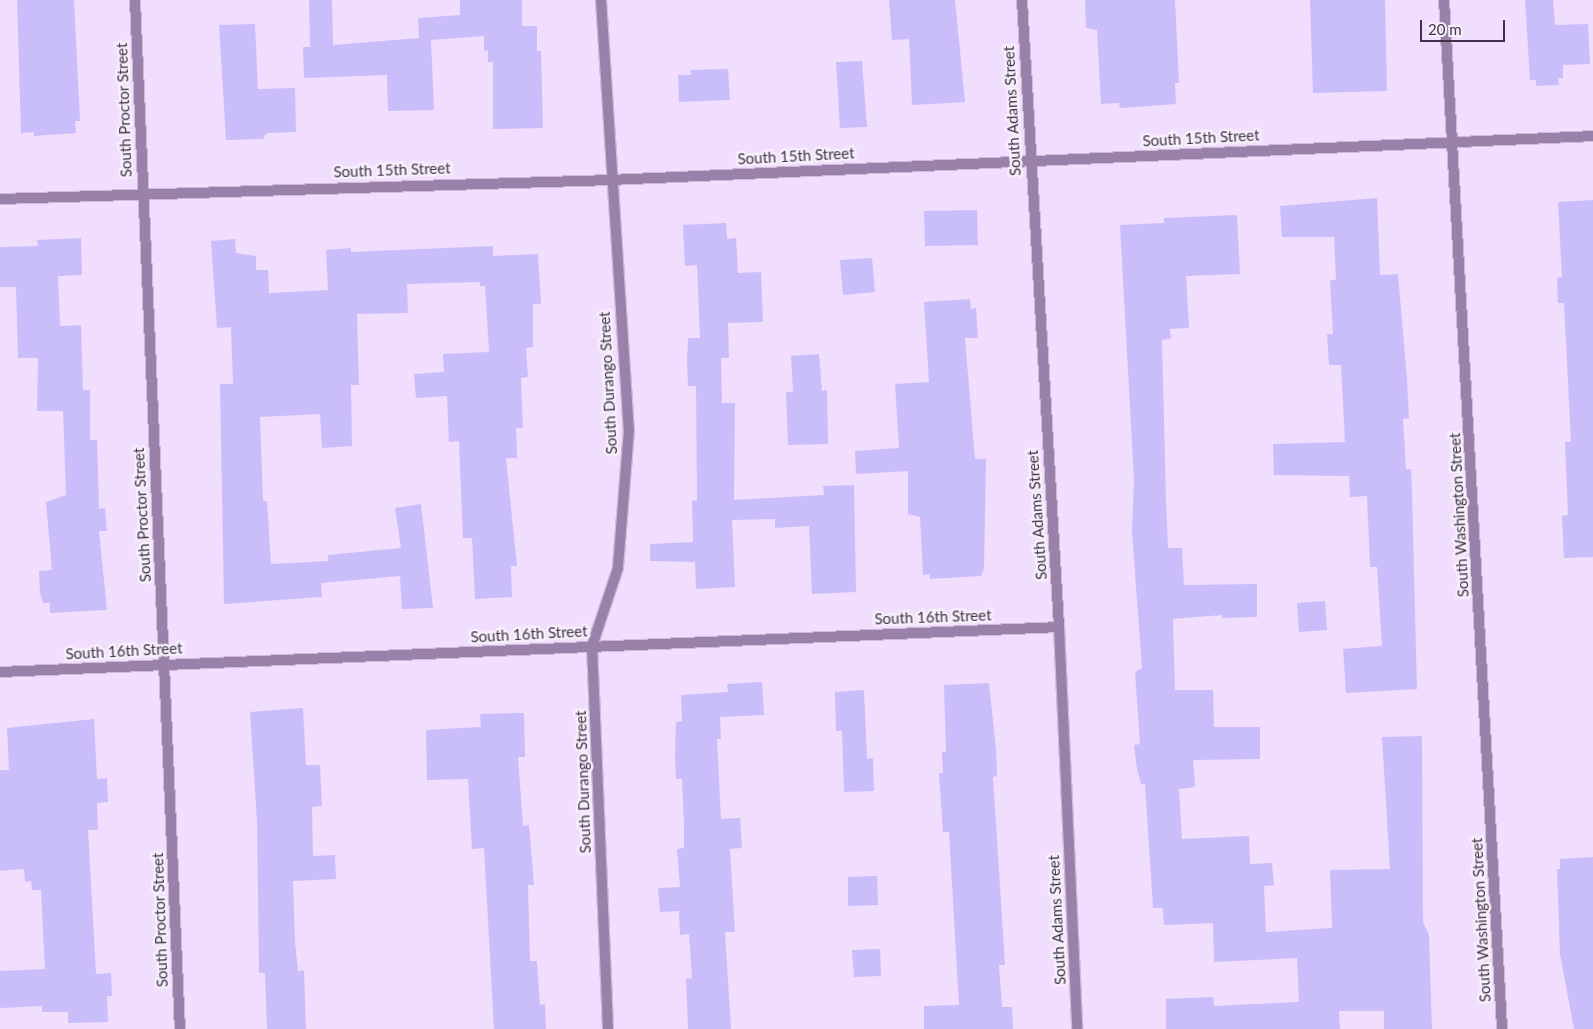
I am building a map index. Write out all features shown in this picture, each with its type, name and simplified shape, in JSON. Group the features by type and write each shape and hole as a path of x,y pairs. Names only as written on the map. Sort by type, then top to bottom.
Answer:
{"street":[{"name":"South Proctor Street","path":"135,0 180,1029"},
{"name":"South Durango Street","path":"601,0 610,180 629,430 618,568 592,646 608,1029"},
{"name":"South Adams Street","path":"1022,0 1029,161 1059,627 1077,1029"},
{"name":"South Washington Street","path":"1444,0 1454,142 1502,1029"},
{"name":"South 15th Street","path":"0,199 142,192 610,180 1593,136"},
{"name":"South 16th Street","path":"0,672 164,663 1059,627"}],"building":[{"path":"17,0 74,0 80,121 75,121 76,133 34,136 34,132 21,133"},
{"path":"309,0 332,0 333,45 419,38 418,18 460,15 460,0 522,0 522,26 537,26 537,51 541,51 543,128 493,129 493,62 488,62 488,50 484,51 484,36 431,40 434,110 388,111 387,75 304,78 303,47 310,47"},
{"path":"889,0 955,0 965,102 912,105 909,39 892,40"},
{"path":"1085,0 1175,0 1179,83 1175,83 1176,104 1120,108 1119,103 1101,104 1097,30 1086,28"},
{"path":"1310,0 1385,0 1387,91 1313,93"},
{"path":"1525,0 1553,0 1555,25 1588,24 1590,64 1563,65 1563,78 1558,78 1559,85 1536,86 1536,80 1530,80"},
{"path":"255,24 258,89 295,88 296,132 267,133 263,139 226,140 219,25"},
{"path":"862,61 867,127 840,128 836,62"},
{"path":"728,69 730,100 679,102 678,75 691,75 691,70"},
{"path":"1377,198 1380,275 1398,274 1407,380 1409,418 1403,419 1406,469 1411,469 1417,689 1346,693 1343,649 1382,646 1377,567 1370,567 1367,496 1350,497 1349,476 1274,475 1273,444 1345,442 1341,365 1329,365 1327,334 1333,334 1330,280 1336,280 1334,237 1282,237 1280,206"},
{"path":"1593,200 1593,557 1564,558 1562,516 1568,515 1565,442 1571,442 1564,303 1558,303 1557,278 1562,277 1558,202"},
{"path":"977,210 978,245 925,246 924,211"},
{"path":"1237,215 1240,274 1186,276 1189,328 1170,329 1171,339 1162,340 1166,502 1168,548 1182,548 1184,585 1257,584 1257,617 1222,618 1222,615 1173,619 1175,690 1213,690 1214,727 1260,727 1260,759 1193,760 1195,787 1179,789 1182,839 1249,836 1250,864 1272,863 1274,885 1264,886 1266,932 1332,928 1330,870 1390,869 1382,737 1422,736 1423,922 1429,935 1432,1029 1384,1029 1384,1011 1339,1011 1340,1029 1166,1029 1166,999 1213,997 1214,1006 1299,1002 1297,958 1214,962 1213,923 1164,925 1163,908 1153,908 1145,784 1141,784 1134,745 1140,744 1135,672 1142,668 1132,532 1134,480 1120,225 1164,223 1164,218"},
{"path":"726,223 727,239 736,238 738,273 761,272 763,322 728,323 729,358 721,358 722,403 735,403 734,500 824,495 823,486 854,485 856,592 812,594 809,526 775,528 775,519 732,520 735,587 696,589 695,562 650,561 650,544 693,542 692,501 697,500 696,386 688,386 687,361 688,338 700,338 697,265 685,266 683,225"},
{"path":"81,238 82,275 58,276 60,326 81,325 83,390 90,390 90,440 97,440 99,509 105,508 107,531 99,531 107,610 50,613 50,603 43,603 40,593 39,571 52,570 46,502 66,495 63,411 37,411 38,358 18,358 16,287 0,287 0,247 38,246 37,240"},
{"path":"235,239 236,253 256,256 256,270 268,270 269,293 328,290 326,250 351,248 351,252 493,246 493,256 538,254 541,304 533,304 533,347 526,348 528,377 521,378 523,428 516,428 517,458 506,458 517,566 511,566 512,597 475,599 472,538 463,538 459,441 449,442 447,396 416,398 414,374 444,372 443,354 489,352 485,286 480,286 480,282 407,284 408,313 357,314 359,385 351,385 352,446 322,448 320,414 260,417 263,501 267,501 271,564 328,561 328,555 401,548 395,508 421,504 433,608 402,609 400,576 321,583 322,597 224,604 220,384 233,384 231,327 217,328 211,241"},
{"path":"872,258 875,292 843,295 840,260"},
{"path":"970,299 971,309 976,308 978,338 965,338 975,459 986,459 984,568 981,576 930,579 930,574 923,575 920,517 908,514 908,471 856,474 855,451 899,448 895,384 929,382 924,302"},
{"path":"819,354 822,391 827,390 828,444 788,445 786,392 793,392 791,356"},
{"path":"1325,601 1327,630 1299,632 1297,603"},
{"path":"762,682 764,715 720,717 721,739 717,739 721,819 740,818 742,848 730,849 735,932 725,932 731,1029 688,1029 686,979 692,978 689,934 680,935 679,911 660,912 658,888 680,887 677,849 684,848 684,822 682,779 676,779 675,758 676,722 682,721 681,695 728,692 727,684"},
{"path":"989,683 996,750 997,776 993,777 1005,965 999,965 1002,1007 1012,1007 1013,1029 924,1029 924,1006 959,1005 949,832 943,832 939,773 943,773 942,752 946,752 944,685"},
{"path":"864,690 867,759 873,758 874,791 844,792 842,731 836,731 835,692"},
{"path":"303,708 306,765 320,765 322,806 312,807 313,856 335,855 336,879 293,881 295,942 298,971 304,970 306,1029 267,1029 265,973 259,973 257,821 250,712"},
{"path":"524,713 525,757 518,757 523,826 529,825 534,885 528,885 530,961 537,961 540,1005 545,1004 546,1029 494,1029 484,848 472,849 468,779 427,780 426,730 481,727 480,714"},
{"path":"94,719 97,779 107,778 108,802 97,803 98,830 88,830 96,974 111,973 112,996 107,996 108,1022 68,1023 68,1012 42,1012 42,1006 0,1008 0,971 45,969 41,890 32,890 31,881 25,882 24,869 0,871 0,770 9,770 7,728"},
{"path":"1593,857 1593,1029 1574,1029 1560,954 1557,869 1560,869 1560,859"},
{"path":"877,876 878,905 848,906 848,877"},
{"path":"880,949 881,976 854,977 852,950"}]}
